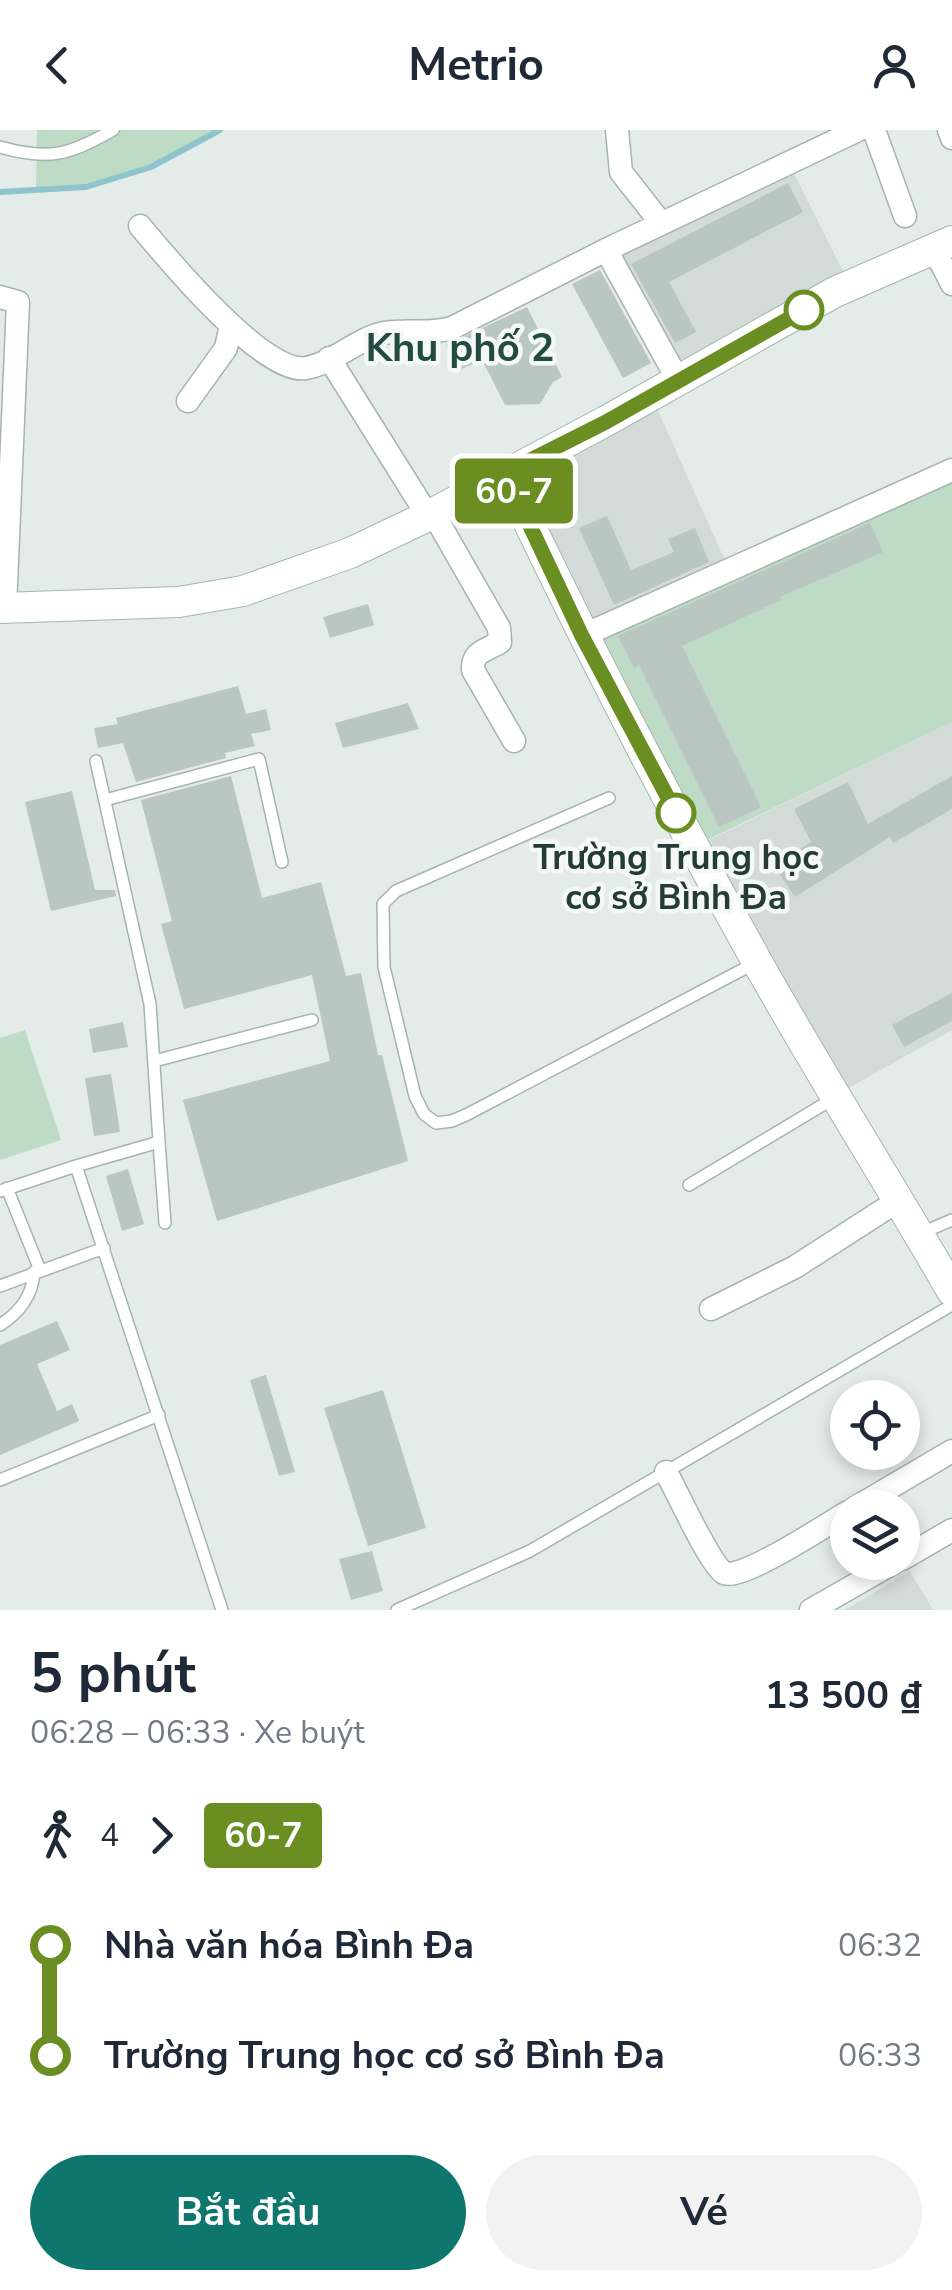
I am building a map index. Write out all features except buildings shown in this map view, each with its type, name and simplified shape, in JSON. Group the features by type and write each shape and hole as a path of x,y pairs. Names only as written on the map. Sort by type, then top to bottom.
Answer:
{"main road":[{"path":"3,608 178,602 243,590 350,553 430,514 835,292 943,245"},
{"path":"505,473 582,636 756,962 952,1290"}],"street":[{"path":"617,130 622,172 661,223"},
{"path":"140,226 196,293 231,325 285,366 306,368 382,334 436,333 452,328 858,130"},
{"path":"874,130 905,216"},
{"path":"949,130 952,138"},
{"path":"943,245 952,284"},
{"path":"606,250 678,380"},
{"path":"3,608 9,300"},
{"path":"188,401 226,348 231,325"},
{"path":"329,358 500,628 500,642 476,654 473,670 514,740"},
{"path":"582,636 952,470"},
{"path":"711,1309 794,1266 899,1200"},
{"path":"886,1490 952,1451"},
{"path":"666,1472 712,1557 730,1575 753,1568 830,1523"},
{"path":"920,1548 952,1530"},
{"path":"810,1610 864,1580"}],"lane":[{"path":"0,147 34,156 79,149 113,130"},
{"path":"104,800 259,760 282,862"},
{"path":"96,761 150,1004 165,1222"},
{"path":"609,798 396,891 383,904 384,967 415,1096 424,1114 436,1122 468,1114 756,962"},
{"path":"154,1061 312,1020"},
{"path":"688,1186 836,1098"},
{"path":"0,1325 25,1302 37,1271 4,1189 159,1142"},
{"path":"76,1166 222,1610"},
{"path":"919,1234 952,1220"},
{"path":"0,1286 104,1248"},
{"path":"397,1610 530,1551 952,1304"},
{"path":"0,1480 159,1415"}],"shaded area":[{"path":"792,169 845,275 679,367 617,253"},
{"path":"656,406 726,563 589,625 521,478"},
{"name":"Trường Trung học cơ sở Bình Đa","path":"952,722 952,1030 845,1090 703,843"},
{"path":"895,1580 915,1580 933,1610 845,1610"}],"green space":[{"path":"37,130 220,130 151,167 86,187 36,189"},
{"path":"952,477 952,722 703,842 597,638"},
{"path":"25,1030 61,1140 0,1160 0,1038"}],"waterway":[{"path":"0,192 86,187 151,167 220,130"}],"bus line":[{"name":"60-7","path":"676,813 582,636 505,473 606,422 804,310"}],"place":[{"name":"Trường Trung học cơ sở Bình Đa","path":"676,813"}],"district":[{"name":"Khu phố 2","path":"460,347"}]}
